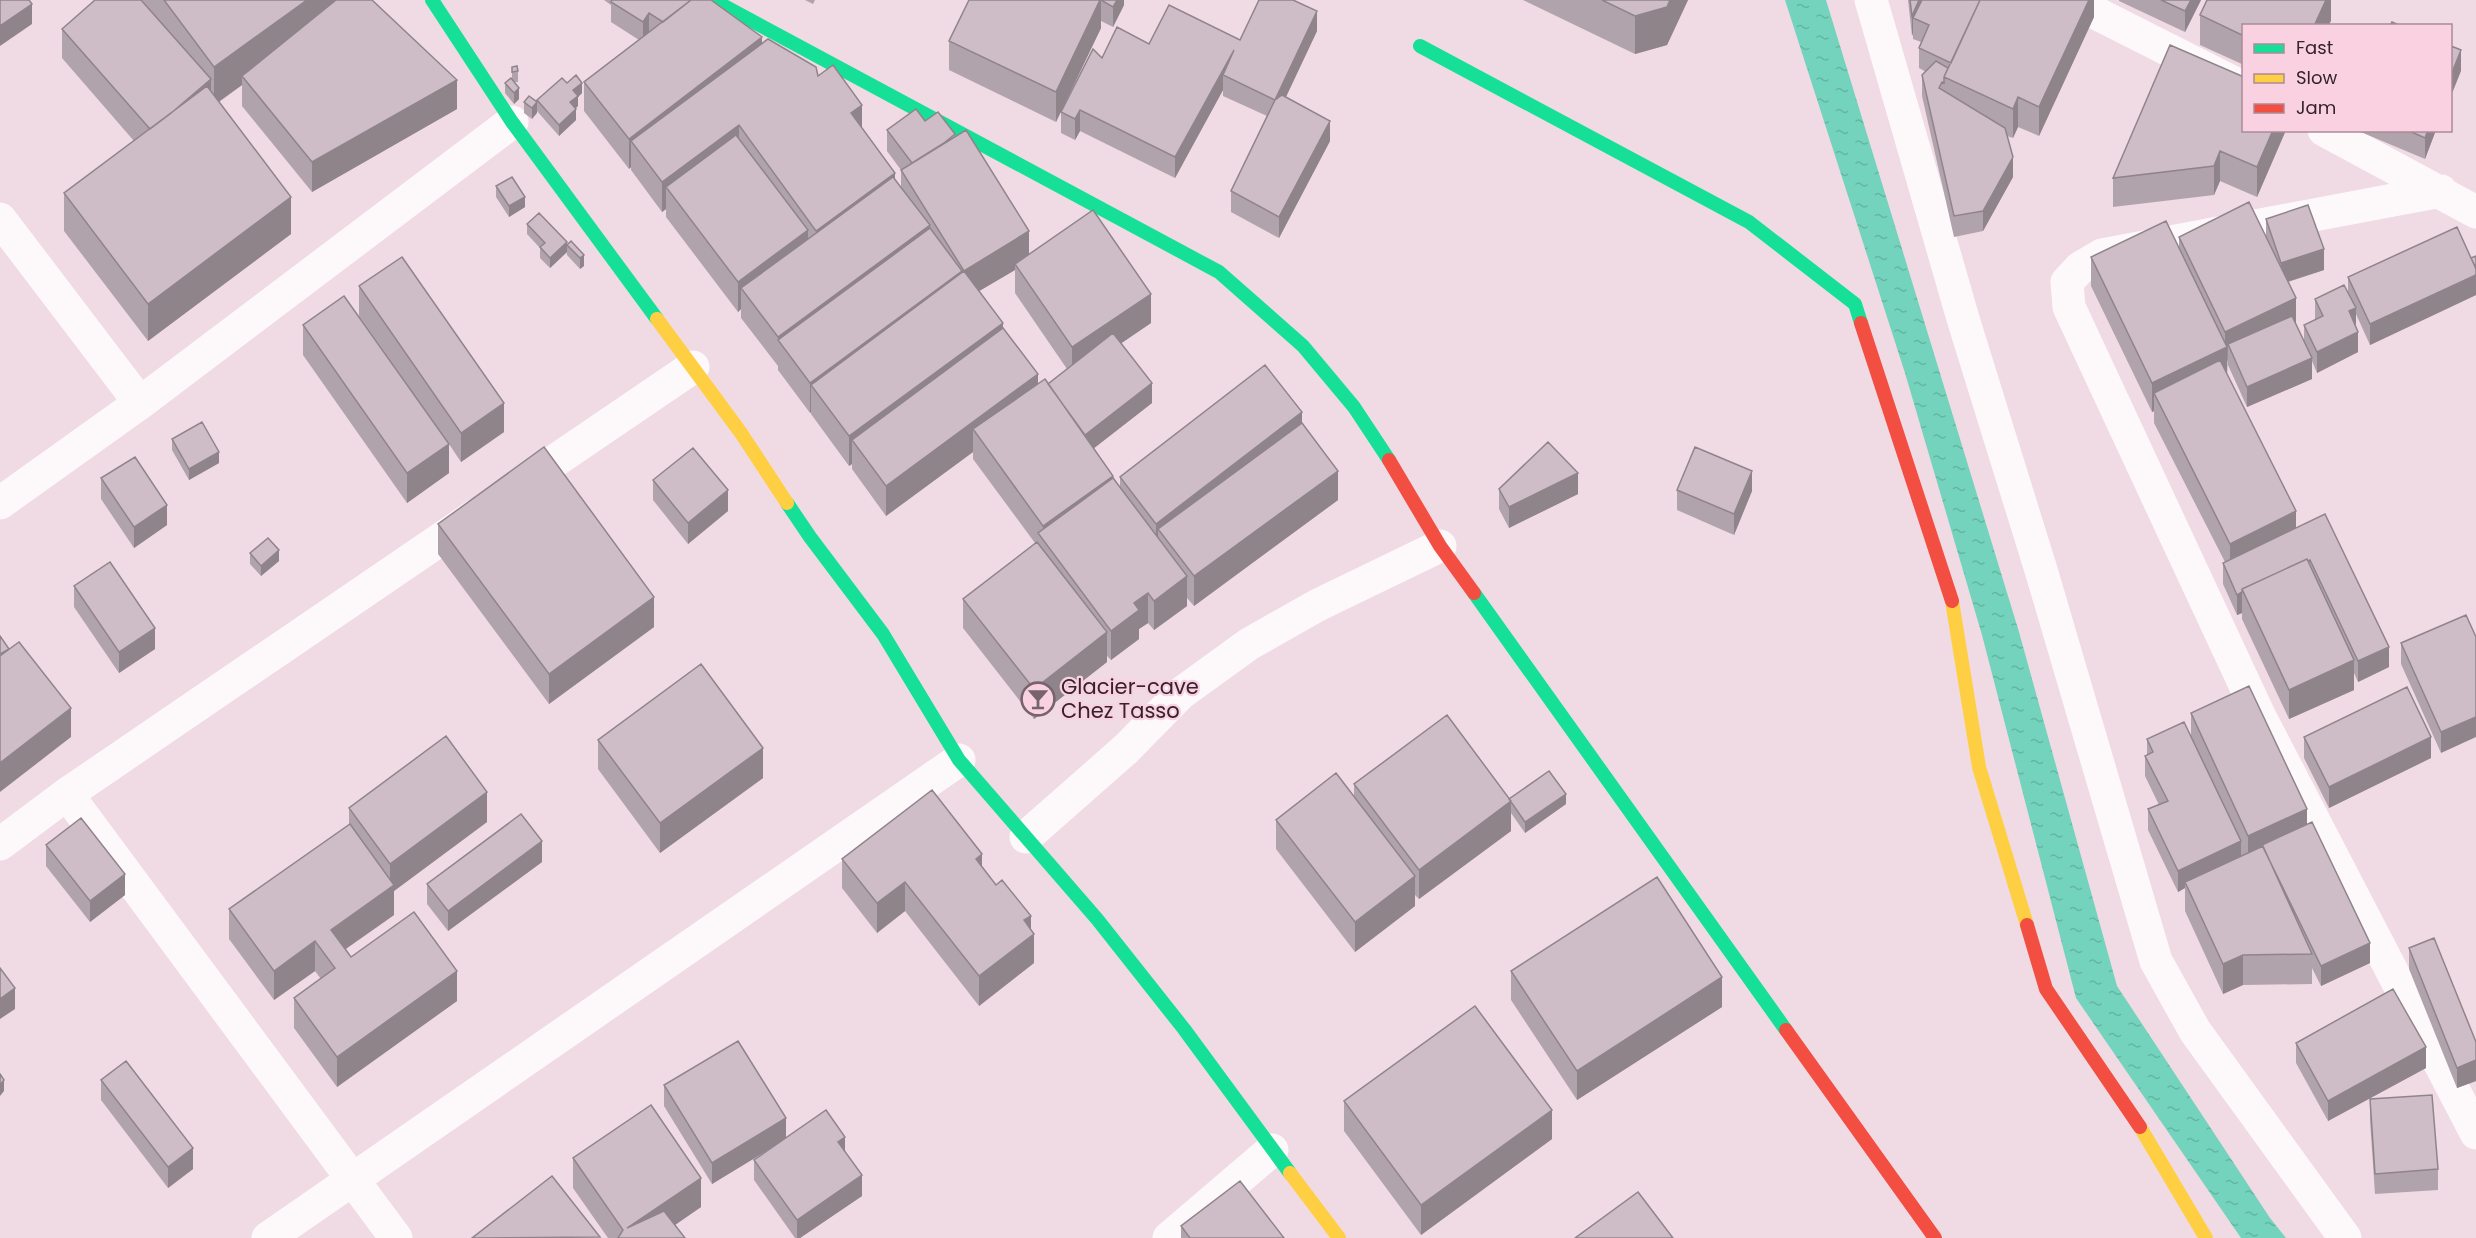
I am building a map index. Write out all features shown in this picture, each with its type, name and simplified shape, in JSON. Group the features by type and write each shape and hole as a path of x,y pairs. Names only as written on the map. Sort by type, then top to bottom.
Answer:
{"street":[{"path":"432,0 512,122 741,433 810,537 883,634 959,760 1097,919 1177,1020 1339,1238"},
{"path":"713,0 1219,273 1303,346 1354,407 1402,480 1440,546 1935,1238"},
{"path":"1871,0 1964,322 2041,570 2156,961 2195,1031 2345,1238"},
{"path":"2070,0 2242,87"},
{"path":"1420,46 1749,222 1856,304 1955,610 1979,767 2046,989 2146,1135 2206,1238"},
{"path":"0,503 140,403 512,122"},
{"path":"2328,132 2441,191 2476,212"},
{"path":"2441,191 2102,255 2080,268 2067,282 2069,307 2259,715 2476,1133"},
{"path":"0,219 140,403"},
{"path":"0,844 67,794 693,367"},
{"path":"1026,837 1126,749 1180,694 1249,644 1318,605 1440,546"},
{"path":"268,1238 959,760"},
{"path":"67,794 396,1238"},
{"path":"1169,1238 1272,1150"}],"water":[{"path":"1785,0 1826,0 2019,632 2117,986 2270,1218 2286,1238 2241,1238 2076,998 1982,635 1905,373"}],"building":[{"path":"0,0 29,0 32,4 0,26"},
{"path":"95,0 141,0 211,79 150,129 62,29"},
{"path":"164,0 307,0 214,67"},
{"path":"336,0 372,0 457,80 312,162 242,76"},
{"path":"612,0 691,0 663,22 649,13 643,22 611,2"},
{"path":"691,0 711,0 762,37 629,139 584,82"},
{"path":"969,0 1100,0 1056,92 949,41"},
{"path":"1101,0 1117,0 1113,7"},
{"path":"1259,0 1293,0 1317,11 1275,100 1223,75 1234,50 1175,157 1080,110 1075,119 1061,112 1093,49 1102,58 1117,27 1149,44 1169,5 1240,40"},
{"path":"1602,0 1670,0 1667,7 1635,16"},
{"path":"1910,0 1919,0 1912,16"},
{"path":"1922,0 1980,0 1951,63 1919,48 1929,25 1913,18"},
{"path":"1980,0 2089,0 2039,107 2018,97 2013,109 1944,77"},
{"path":"2161,0 2191,0 2185,11"},
{"path":"2207,0 2326,0 2315,24 2242,24 2242,35 2200,15"},
{"path":"768,39 816,67 818,76 833,65 862,105 851,113 895,173 816,231 739,125 662,182 631,141"},
{"path":"2170,45 2242,76 2242,132 2272,132 2257,167 2220,151 2214,166 2113,178"},
{"path":"2452,46 2461,50 2452,72"},
{"path":"1936,61 1948,68 1944,83 1942,82 1939,88 2005,128 2013,157 1983,211 1954,216 1922,75"},
{"path":"517,66 518,71 512,72 512,67"},
{"path":"576,75 582,83 573,90 578,96 570,102 576,109 559,125 537,100 562,78 567,83"},
{"path":"511,78 519,88 514,93 505,83"},
{"path":"207,86 291,197 148,304 64,193"},
{"path":"1282,95 1330,121 1279,217 1231,191 1275,100"},
{"path":"529,96 537,102 532,108 524,102"},
{"path":"916,109 925,121 938,112 955,134 912,163 887,130"},
{"path":"966,130 1029,231 964,271 901,170"},
{"path":"2412,132 2427,132 2425,138"},
{"path":"736,135 808,230 738,282 666,187"},
{"path":"512,177 525,197 509,206 496,186"},
{"path":"893,177 930,225 778,337 741,288"},
{"path":"2249,202 2296,298 2225,332 2179,237"},
{"path":"2308,205 2324,249 2281,263 2266,219"},
{"path":"1093,210 1151,294 1072,347 1015,264"},
{"path":"539,213 567,242 550,258 540,247 545,243 527,224"},
{"path":"2166,221 2227,347 2152,383 2091,257"},
{"path":"2457,227 2476,269 2476,275 2370,324 2348,277"},
{"path":"930,228 962,271 810,383 778,340"},
{"path":"571,241 584,255 580,258 567,245"},
{"path":"2476,256 2476,268 2471,258"},
{"path":"402,257 504,403 461,433 359,286"},
{"path":"964,271 1003,323 849,436 811,385"},
{"path":"2344,285 2356,308 2349,311 2358,332 2317,352 2304,325 2323,316 2315,299"},
{"path":"344,296 449,444 407,473 303,325"},
{"path":"2292,316 2312,358 2247,387 2228,344"},
{"path":"1003,328 1038,374 886,486 852,440"},
{"path":"1113,333 1152,383 1085,435 1048,384"},
{"path":"2220,360 2296,511 2230,544 2154,393"},
{"path":"1265,365 1302,412 1156,524 1120,477"},
{"path":"1045,379 1113,476 1043,526 973,429"},
{"path":"202,422 219,452 189,469 172,439"},
{"path":"1302,423 1338,471 1194,576 1158,529"},
{"path":"1548,442 1578,473 1509,507 1499,489"},
{"path":"544,447 654,597 549,674 438,524"},
{"path":"1695,447 1752,471 1734,514 1677,490"},
{"path":"693,448 728,490 688,523 653,480"},
{"path":"135,457 167,505 134,527 101,478"},
{"path":"1113,478 1187,576 1154,601 1148,593 1134,603 1139,610 1111,631 1038,533"},
{"path":"2325,514 2389,647 2358,661 2310,560 2307,559 2242,589 2242,592 2237,595 2223,563"},
{"path":"268,538 279,550 261,566 250,553"},
{"path":"1037,542 1107,632 1034,689 963,599"},
{"path":"2307,559 2354,660 2289,690 2242,589"},
{"path":"110,562 155,628 119,652 74,586"},
{"path":"2466,615 2476,637 2476,717 2441,732 2401,643"},
{"path":"0,636 9,649 0,654"},
{"path":"19,642 71,708 0,763 0,656"},
{"path":"701,664 763,748 660,823 598,740"},
{"path":"2249,686 2307,809 2248,836 2191,713"},
{"path":"2407,687 2431,737 2329,787 2304,737"},
{"path":"1447,715 1511,801 1419,870 1354,784"},
{"path":"2184,722 2241,841 2178,871 2148,809 2168,801 2145,756 2153,752 2147,739"},
{"path":"446,736 487,792 390,864 349,808"},
{"path":"1549,771 1566,794 1525,822 1509,799"},
{"path":"1336,773 1415,876 1355,922 1276,820"},
{"path":"932,790 982,854 976,859 996,885 1002,880 1031,916 1024,920 1034,934 979,976 905,882 877,903 842,859"},
{"path":"521,814 542,841 448,911 427,884"},
{"path":"81,818 125,874 90,901 46,845"},
{"path":"2312,822 2370,943 2321,966 2262,845"},
{"path":"350,824 394,885 331,930 351,957 414,912 457,971 337,1057 294,998 335,968 315,941 274,971 229,909"},
{"path":"2263,846 2312,954 2243,955 2223,964 2185,882"},
{"path":"1657,877 1722,977 1577,1071 1511,971"},
{"path":"2434,938 2476,1042 2476,1060 2457,1068 2409,948"},
{"path":"0,968 15,988 0,999"},
{"path":"2393,989 2426,1047 2328,1101 2296,1043"},
{"path":"1475,1006 1552,1110 1421,1205 1344,1101"},
{"path":"738,1041 786,1118 712,1163 664,1085"},
{"path":"126,1061 193,1148 168,1167 101,1080"},
{"path":"2432,1095 2438,1169 2375,1174 2370,1099"},
{"path":"651,1105 701,1178 627,1228 664,1211 685,1238 618,1238 623,1230 573,1158"},
{"path":"826,1110 845,1137 838,1142 862,1175 797,1220 754,1160"},
{"path":"552,1176 600,1237 472,1238"},
{"path":"1240,1181 1284,1238 1190,1238 1181,1226"},
{"path":"1638,1192 1673,1238 1575,1238"}],"traffic: fast":[{"path":"432,0 512,122 657,319"},
{"path":"713,0 1219,272 1303,346 1354,407 1389,460"},
{"path":"1420,46 1749,222 1855,304 1861,323"},
{"path":"787,503 883,634 959,760 1097,919 1184,1029 1290,1173"},
{"path":"1474,593 1786,1030"}],"traffic: slow":[{"path":"657,319 741,433 787,503"},
{"path":"1952,601 1979,767 2027,925"},
{"path":"2140,1127 2206,1238"},
{"path":"1290,1173 1339,1238"}],"traffic: jam":[{"path":"1861,323 1952,601"},
{"path":"1389,460 1440,546 1474,593"},
{"path":"2027,925 2046,989 2140,1127"},
{"path":"1786,1030 1935,1238"}],"place":[{"name":"Glacier-cave Chez Tasso","path":"1038,699"}]}
